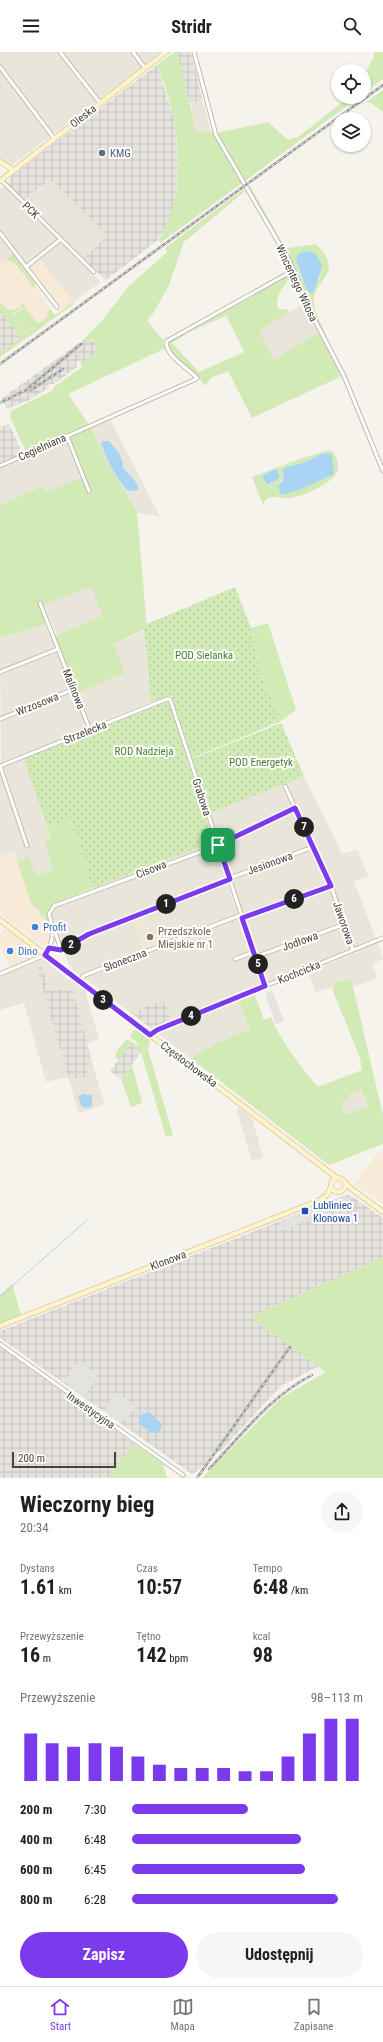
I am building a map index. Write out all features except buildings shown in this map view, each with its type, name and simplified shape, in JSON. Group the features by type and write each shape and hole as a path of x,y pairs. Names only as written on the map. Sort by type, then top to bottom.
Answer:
{"street":[{"path":"60,52 100,103"},
{"path":"133,52 145,68"},
{"name":"Oleska","path":"0,180 166,52"},
{"name":"Wincentego Witosa","path":"194,52 216,134 294,270 309,309 344,376 383,471"},
{"path":"0,67 54,138"},
{"path":"0,162 13,170"},
{"name":"PCK","path":"0,180 94,272"},
{"path":"0,233 57,307"},
{"path":"26,267 61,239"},
{"name":"Cegielniana","path":"0,466 196,379 197,378 194,374 171,354 167,346 167,341 294,270"},
{"path":"67,436 89,491"},
{"name":"Malinowa","path":"40,603 90,730"},
{"path":"0,672 58,649"},
{"name":"Wrzosowa","path":"0,719 74,689"},
{"name":"Strzelecka","path":"0,766 170,699"},
{"name":"Grabowa","path":"170,699 265,986"},
{"path":"0,766 27,846"},
{"name":"Jaworowa","path":"285,786 331,886 353,950"},
{"name":"Cisowa","path":"45,955 49,948 54,929 49,914 54,906 218,845 295,808"},
{"name":"Jesionowa","path":"61,950 89,934 314,847"},
{"name":"Słoneczna","path":"78,981 86,975 242,916 331,886"},
{"name":"Częstochowska","path":"0,920 337,1178"},
{"name":"Jodłowa","path":"255,957 345,924"},
{"path":"49,948 61,950 54,929"},
{"name":"Kochcicka","path":"150,1035 157,1030 383,938"},
{"path":"236,959 254,952"},
{"path":"0,974 45,955"},
{"name":"Częstochowska","path":"320,1164 332,1181"},
{"path":"336,1192 331,1187 332,1181 337,1178 343,1179 383,1212"},
{"path":"342,1192 346,1183"},
{"name":"Klonowa","path":"0,1326 318,1201 327,1195 331,1187"},
{"path":"318,1201 336,1192 361,1195"},
{"name":"Inwestycyjna","path":"0,1344 183,1475"}],"shaded area":[{"path":"0,52 162,52 11,166 0,159"},
{"path":"178,52 191,52 203,102 190,103 181,73"},
{"path":"157,65 173,117 176,137 178,165 176,191 172,212 166,227 158,240 106,280 83,259 107,235 50,179 24,201 7,184 10,182 10,177"},
{"path":"203,102 211,132 196,131 191,103"},
{"path":"50,179 107,235 83,259 24,201"},
{"path":"2,187 5,188 58,240 27,264 0,230 0,189"},
{"path":"0,236 13,253 0,264"},
{"path":"60,242 101,282 73,302 39,258"},
{"path":"13,254 36,284 36,287 55,315 21,338 0,310 0,264"},
{"path":"39,258 73,302 61,310 28,267"},
{"path":"303,304 319,332 274,360 258,331"},
{"path":"0,310 21,338 0,353"},
{"path":"89,338 96,344 97,347 95,354 85,361 80,360 76,362 77,367 54,384 49,384 47,389 29,400 7,409 2,398 82,341"},
{"path":"110,419 160,517 135,512 109,465 91,428"},
{"path":"9,424 20,447 18,456 0,464 0,427"},
{"path":"66,440 81,478 46,493 43,486 0,505 0,469"},
{"path":"91,586 104,616 57,635 44,605"},
{"path":"45,624 87,727 1,762 0,638"},
{"path":"144,631 151,702 91,726 77,693 125,673 114,644"},
{"path":"24,759 51,839 44,842 53,869 36,876 29,857 17,861 14,851 0,856 0,769"},
{"path":"304,776 342,854 357,850 368,876 354,881 376,939 268,983 265,980 210,813"},
{"path":"214,842 261,985 172,1021 163,1000 131,1013 72,969 68,963 52,916 51,911 54,908 95,893 93,888"},
{"path":"14,851 31,904 40,911 50,925 51,933 46,949 0,914 0,856"},
{"name":"Przedszkole Miejskie nr 1","path":"143,915 149,932 157,929 162,943 144,950 134,919"},
{"path":"5,929 39,954 39,956 10,967 0,946 0,934"},
{"path":"378,943 383,959 372,964 377,978 353,987 349,978 333,985 334,988 331,987 316,992 308,973"},
{"path":"44,959 69,980 71,978 87,991 86,994 99,1039 87,1043 104,1104 79,1114 68,1077 46,1082 24,1003 0,1010 0,976"},
{"path":"42,967 49,991 61,989 73,991 91,1058 85,1077 69,1079 37,968"},
{"path":"272,990 284,1021 276,1024 265,994"},
{"path":"163,1000 172,1021 152,1029 131,1013"},
{"path":"239,1000 250,1029 215,1044 190,1058 157,1033"},
{"path":"131,1043 141,1052 121,1079 110,1071"},
{"path":"361,1089 368,1106 345,1115 340,1103 350,1099 349,1095"},
{"path":"239,1108 252,1118 263,1158 252,1161 237,1110"},
{"path":"383,1152 383,1204 355,1185 377,1153"},
{"path":"346,1195 350,1195 383,1218 383,1257 250,1317 319,1366 281,1386 220,1452 215,1449 203,1467 192,1474 0,1338 0,1331"},
{"path":"346,1196 353,1203 281,1231 278,1222"},
{"path":"0,1347 133,1443 108,1478 0,1478"},
{"path":"79,1360 99,1375 84,1397 64,1382"},
{"path":"115,1392 136,1406 126,1421 123,1419 121,1422 105,1412 107,1409 105,1407"}],"green space":[{"path":"174,52 178,52 196,131 213,132 242,183 160,243 159,240 169,220 175,199 178,176 178,153 171,108 157,65"},
{"path":"374,52 383,52 383,79 371,88 370,64"},
{"path":"383,90 383,112 371,103 371,98"},
{"path":"340,104 350,104 339,112 331,112 331,118 245,181 217,133 268,122 288,140 298,137"},
{"path":"250,186 284,246 288,248 316,244 325,254 328,262 328,270 315,295 314,303 316,313 328,341 309,304 294,265 248,187","holes":["297,264 320,276 314,291 307,291"]},
{"path":"244,189 245,191 184,242 169,285 154,312 147,321 164,341 163,344 166,348 68,394 89,425 26,452 10,417 11,411 53,390 54,387 82,367 79,361 85,361 95,354 97,347 92,339 82,341 101,322 128,287 167,252 165,248"},
{"path":"13,253 36,283 34,288 15,263 7,260 0,265"},
{"path":"293,273 281,290 277,300 278,309 286,309 289,312 259,331 274,360 319,332 342,376 252,418 228,371 211,378 205,386 196,375 175,356 167,344 168,341 184,331 186,334 172,343 199,372 244,352 227,317 225,316 187,333 185,331"},
{"path":"0,302 8,310 14,310 19,307 20,309 11,315 26,334 37,325 26,333 12,316 22,308 20,306 22,304 26,305 24,307 38,324 44,320 41,316 44,319 48,316 47,312 50,309 55,315 73,302 74,304 0,357 0,353 21,338 0,310"},
{"path":"91,428 109,465 137,512 147,628 114,644 125,673 77,693 55,636 103,616 91,586 40,607 45,624 0,638 0,505 43,486 46,492 81,478 87,492 90,491 69,438"},
{"path":"328,450 333,452 338,462 338,469 336,474 325,484 310,492 295,497 271,497 264,502 263,505 252,477","holes":["323,453 331,476 318,481 279,483 284,479 282,473 286,467 303,463","275,469 277,470 280,478 267,486 262,476"]},
{"name":"POD Sielanka","path":"235,587 251,628 262,676 281,721 192,758 171,695 151,702 144,629 147,628 147,624"},
{"path":"268,623 296,710 281,721 262,676 251,628"},
{"name":"ROD Nadzieja","path":"166,702 169,703 214,842 93,888 70,818 47,827 24,759"},
{"name":"POD Energetyk","path":"281,723 304,776 210,813 192,759"},
{"path":"70,818 93,888 53,904 48,914 51,929 48,922 39,913 40,911 31,904 17,861 29,857 36,876 53,869 44,842 51,839 47,827"},
{"path":"350,978 353,987 383,1115 383,1144 329,1165 190,1058 215,1044 250,1029 239,1001 255,995 269,1034 264,1020 271,1017 286,1045 318,1087 362,1070 360,1058 332,989 334,988 333,984","holes":["361,1089 368,1106 345,1115 341,1103 350,1099 349,1095"]},
{"path":"138,1029 150,1039 148,1050 173,1135 166,1137 141,1052 131,1043 119,1060 116,1057 116,1052 126,1040 129,1040 137,1045 138,1043 130,1037 133,1031"},
{"path":"132,1065 142,1103 131,1107 121,1079"},
{"path":"383,1257 383,1478 202,1478 281,1398 326,1372 250,1317"},
{"path":"12,1284 21,1315 0,1324 0,1295"},
{"path":"133,1443 163,1464 167,1478 108,1478"}],"water":[{"path":"305,251 315,253 322,265 316,287 312,293 307,291 296,260 298,254"},
{"path":"104,441 109,441 119,453 123,463 123,468 135,481 139,488 137,490 128,491 120,481 112,469 103,449 101,443"},
{"path":"323,453 332,455 334,474 299,490 281,495 278,486 284,479 282,471 286,467 303,463"},
{"path":"275,469 277,470 280,478 267,485 262,476"},
{"path":"83,1094 92,1095 92,1106 88,1108 82,1107 78,1097"},
{"path":"143,1413 150,1413 161,1423 162,1427 158,1433 151,1433 139,1424 139,1418"}],"waterway":[{"path":"0,1297 87,1220"}],"railway":[{"path":"0,364 383,85"},
{"path":"0,403 26,390 81,344"},
{"path":"31,390 63,369"},
{"path":"197,1478 290,1347"},
{"path":"209,1469 269,1405 282,1394 312,1375"}],"place":[{"name":"KMG","path":"102,153"},
{"name":"Profit","path":"35,927"},
{"name":"Przedszkole Miejskie nr 1","path":"150,937"},
{"name":"Dino","path":"10,951"},
{"name":"Lubliniec Klonowa 1","path":"305,1211"}],"route":[{"path":"295,808 331,886 242,918 265,986 152,1032 150,1035 45,955 49,948 61,950 89,934 230,879 218,845 295,808"}]}
